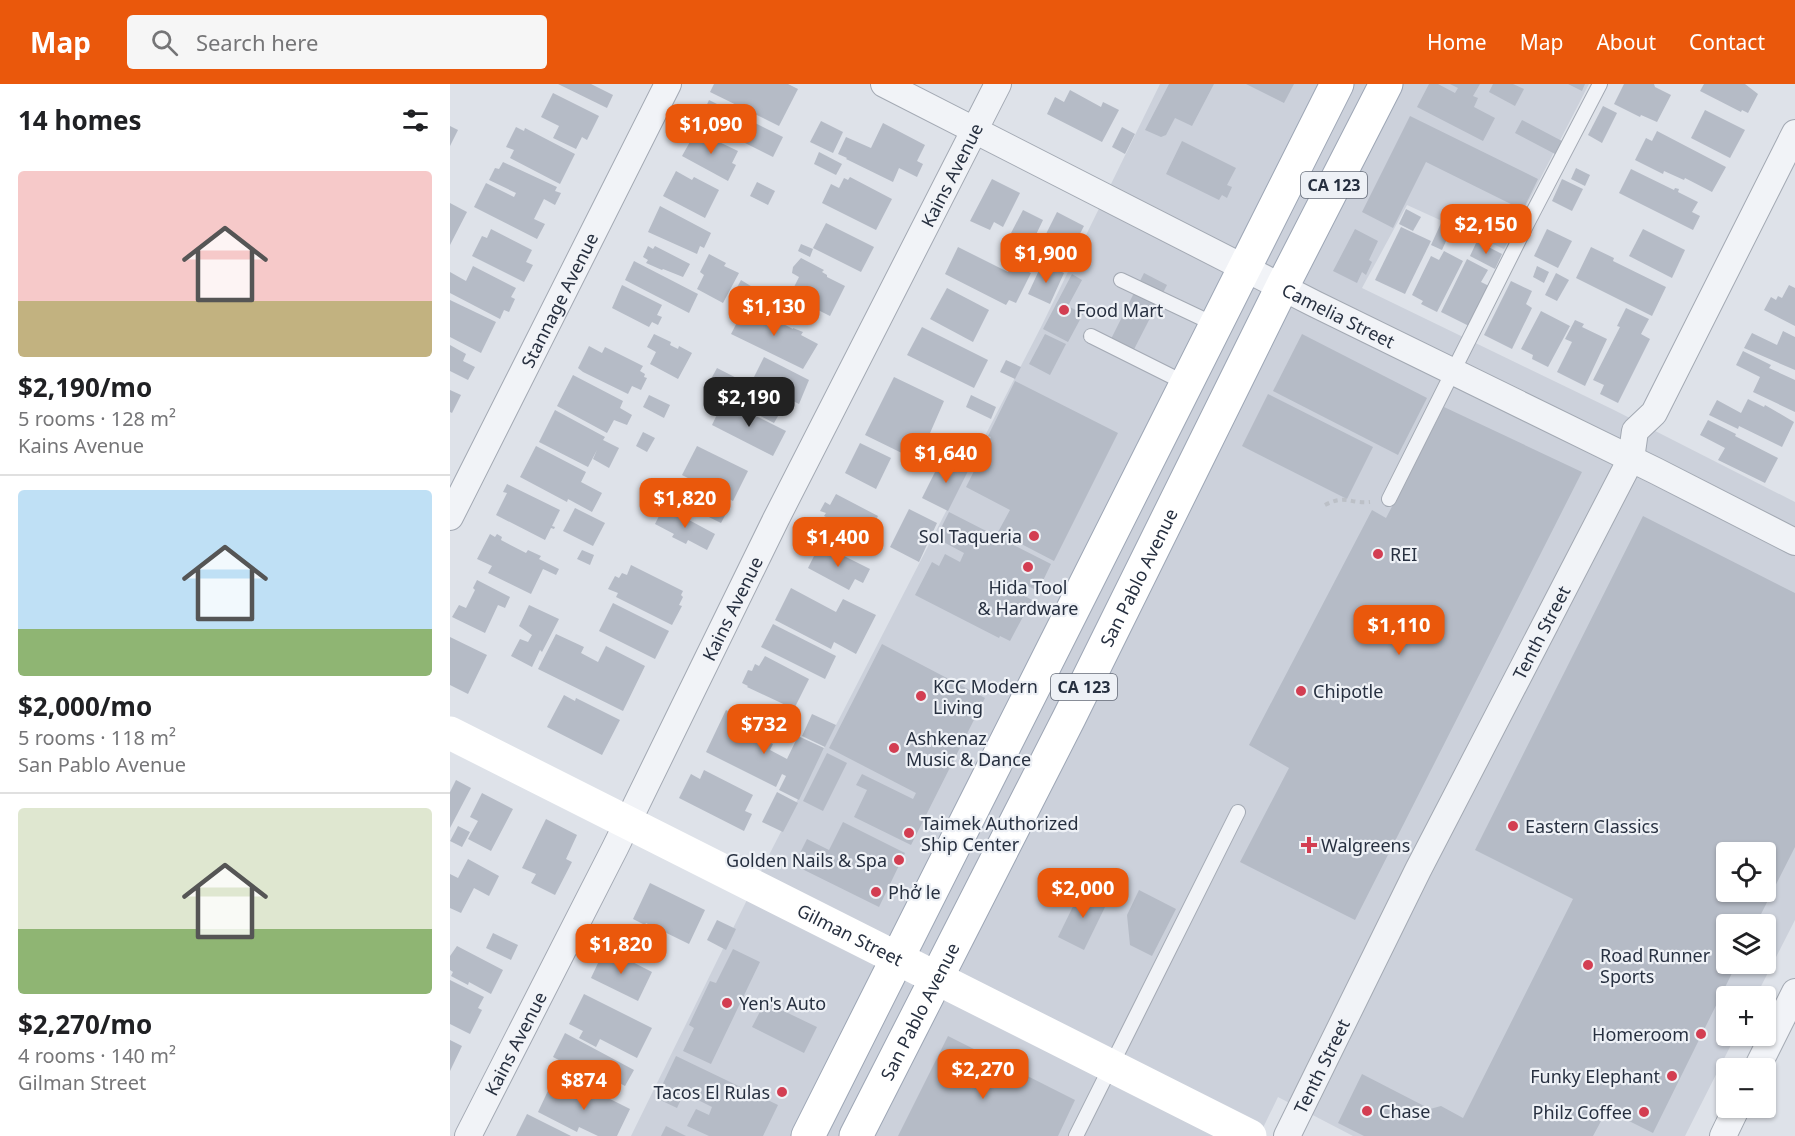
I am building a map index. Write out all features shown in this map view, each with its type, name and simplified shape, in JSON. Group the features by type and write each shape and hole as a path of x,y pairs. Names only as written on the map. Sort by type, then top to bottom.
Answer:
{"main road":[{"name":"CA 123","path":"808,1136 1337,84"},
{"name":"San Pablo Avenue","path":"856,1136 1386,84"},
{"name":"Gilman Street","path":"450,733 1250,1136"}],"street":[{"name":"Stannage Avenue","path":"450,517 668,84"},
{"name":"Camelia Street","path":"884,84 1282,287 1795,542"},
{"name":"Kains Avenue","path":"468,1136 627,822 776,519 998,84"},
{"name":"Tenth Street","path":"1287,1136 1413,880 1631,459 1635,431 1654,413 1795,133"},
{"path":"1762,1058 1795,992"},
{"path":"1723,1136 1732,1118"}],"lane":[{"path":"1389,499 1600,84"},
{"path":"1121,280 1216,325"},
{"path":"1091,336 1187,384"},
{"path":"1076,1136 1238,812"}],"path":[{"path":"1325,505 1338,498 1362,502 1389,499"}],"shaded area":[{"path":"1160,84 1589,84 1504,249 1407,205 1362,288 1614,410 1795,502 1795,920 1776,957 1776,914 1716,914 1716,974 1767,974 1761,986 1716,986 1716,1046 1730,1046 1724,1058 1716,1058 1716,1075 1685,1136 1353,1136 1278,1097 1259,1136 631,1136 770,853 1040,329"}],"building":[{"path":"558,84 591,84 613,95 607,108"},
{"path":"714,84 788,84 798,89 779,126 710,92"},
{"path":"1169,84 1214,84 1192,126 1175,118 1166,135 1161,137 1145,130"},
{"path":"1246,84 1294,84 1284,103"},
{"path":"1429,84 1438,84 1455,93 1458,88 1450,84 1480,84 1473,96 1478,98 1474,107 1495,118 1483,141 1417,107"},
{"path":"1493,84 1513,84 1524,89 1515,106 1489,92"},
{"path":"1568,84 1585,84 1582,91"},
{"path":"1624,84 1654,84 1655,87 1671,95 1657,122 1641,115 1640,117 1614,104"},
{"path":"1704,84 1745,84 1758,94 1748,113 1742,110 1741,112 1700,91"},
{"path":"1070,90 1101,107 1103,102 1119,110 1102,142 1047,114 1055,97 1064,102"},
{"path":"553,93 599,116 587,140 582,137 576,149 553,138 559,126 541,117"},
{"path":"709,100 783,137 773,157 719,130 723,123 703,113"},
{"path":"1603,106 1617,113 1602,143 1588,135"},
{"path":"1705,110 1745,130 1730,158 1691,138"},
{"path":"1410,116 1538,179 1523,210 1426,162 1393,228 1362,212"},
{"path":"1522,120 1562,141 1555,154 1515,133"},
{"path":"821,121 843,132 833,153 810,142"},
{"path":"883,123 925,145 917,161 923,164 917,177 899,168 893,182 838,154 846,137 871,148"},
{"path":"450,126 458,130 450,146"},
{"path":"516,127 524,131 525,128 575,154 560,184 510,158 514,150 506,147"},
{"path":"1122,127 1135,134 1125,154 1112,147"},
{"path":"696,131 738,151 732,163 736,165 728,181 682,156"},
{"path":"1657,131 1726,167 1712,192 1685,178 1684,180 1664,171 1663,174 1635,160 1646,138 1652,141"},
{"path":"1182,141 1236,168 1227,185 1232,187 1227,198 1222,195 1219,200 1166,174"},
{"path":"819,152 842,164 836,175 814,164"},
{"path":"503,162 557,187 555,191 561,193 555,205 544,199 534,219 545,224 537,239 474,207 486,183 514,197 516,193 489,180 495,168 499,169"},
{"path":"1576,168 1590,175 1585,186 1571,179"},
{"path":"1631,169 1674,190 1679,189 1678,192 1698,202 1692,212 1700,216 1693,230 1619,193"},
{"path":"676,171 719,190 705,218 663,196"},
{"path":"850,177 892,199 876,230 822,203 831,184 839,188 844,178 848,180"},
{"path":"992,179 1020,193 1003,227 994,222 990,230 970,221"},
{"path":"1562,179 1583,189 1572,211 1552,201"},
{"path":"757,182 775,191 768,205 750,196"},
{"path":"450,203 467,212 450,245"},
{"path":"660,206 711,233 704,248 700,246 697,254 648,232"},
{"path":"1406,209 1421,217 1413,231 1399,224"},
{"path":"1023,210 1043,220 1032,243 1011,233"},
{"path":"1057,212 1084,226 1067,259 1058,254 1054,263 1042,257 1047,249 1040,246"},
{"path":"826,223 874,247 861,272 813,248"},
{"path":"1441,223 1452,228 1442,250 1431,245"},
{"path":"1401,227 1431,241 1405,294 1375,280"},
{"path":"491,229 532,250 526,262 533,265 524,282 472,256 482,236 487,238"},
{"path":"1355,229 1378,241 1369,260 1372,262 1366,275 1362,272 1357,283 1333,271"},
{"path":"1547,229 1572,241 1558,268 1534,256"},
{"path":"1643,229 1685,250 1672,278 1629,256"},
{"path":"1477,241 1502,254 1495,269 1470,256"},
{"path":"801,244 813,249 810,257 798,251"},
{"path":"648,246 653,249 655,246 690,264 683,277 646,263 648,260 643,257"},
{"path":"958,247 1008,272 1011,265 1014,265 1031,273 1016,303 1009,300 1006,305 945,274"},
{"path":"1591,247 1614,258 1613,261 1666,287 1652,316 1576,278"},
{"path":"1444,251 1463,261 1437,312 1421,304 1423,301 1412,295 1431,256 1439,260"},
{"path":"709,254 726,263 724,266 739,273 723,303 697,289 704,275 700,272"},
{"path":"801,258 824,270 822,272 827,277 845,286 830,316 794,298 798,290 794,287 799,277 792,273 793,267"},
{"path":"1467,259 1488,270 1481,282 1489,286 1469,326 1441,312"},
{"path":"634,261 698,294 689,313 625,280"},
{"path":"1048,265 1064,273 1050,304 1028,294 1041,266 1047,269"},
{"path":"473,266 516,288 511,297 515,299 509,312 504,310 500,319 450,293 450,272 466,281"},
{"path":"1537,266 1549,272 1544,283 1533,277"},
{"path":"1144,273 1167,285 1128,361 1106,349"},
{"path":"1556,273 1569,280 1557,301 1545,295"},
{"name":"Food Mart","path":"1072,274 1082,280 1068,306 1083,314 1068,342 1043,329"},
{"path":"741,280 754,288 744,306 731,299"},
{"path":"1511,281 1532,291 1526,304 1532,308 1512,349 1484,335"},
{"path":"622,285 662,305 657,315 662,317 658,325 652,322 649,327 612,308"},
{"path":"1789,285 1795,288 1795,326 1764,310 1771,297 1776,300 1778,296 1782,298"},
{"path":"947,288 989,310 973,342 930,319"},
{"path":"450,300 496,322 481,353 450,337"},
{"path":"750,304 764,311 760,318 767,321 765,324 768,326 772,318 803,332 801,335 818,344 803,369 731,334 744,309 746,310"},
{"path":"1626,308 1649,319 1641,334 1650,339 1618,403 1600,394 1604,385 1593,380 1620,327 1617,326"},
{"path":"1541,311 1570,326 1548,367 1532,359 1533,355 1521,349"},
{"path":"1575,320 1584,324 1582,327 1607,339 1585,386 1557,372 1572,342 1565,339"},
{"path":"922,327 988,360 974,388 907,355"},
{"path":"1783,331 1795,337 1795,370 1744,348 1752,333 1777,345"},
{"path":"654,334 671,342 670,345 678,349 679,346 692,353 678,379 650,364 656,352 647,347"},
{"path":"1045,334 1066,344 1050,375 1029,364"},
{"path":"1302,334 1427,398 1398,455 1273,391"},
{"path":"450,345 466,354 463,361 475,367 468,380 450,371"},
{"path":"589,346 602,353 605,347 643,366 640,371 647,378 641,390 632,386 628,394 578,368"},
{"path":"1743,351 1771,365 1769,368 1795,380 1795,412 1753,392 1760,377 1736,365"},
{"path":"764,357 809,380 799,404 752,381"},
{"path":"1006,360 1021,367 1015,379 1000,372"},
{"path":"717,368 768,394 766,398 771,401 769,405 781,411 774,423 706,388"},
{"path":"573,375 623,401 620,408 632,415 627,425 614,420 607,433 557,406"},
{"path":"894,377 944,401 920,456 912,452 910,457 865,435"},
{"path":"1015,381 1118,433 1054,561 998,532 1010,510 966,487"},
{"path":"450,390 461,395 452,413 450,412"},
{"path":"1268,394 1373,447 1347,499 1242,446"},
{"path":"649,395 670,405 664,418 643,407"},
{"path":"971,395 996,407 991,419 966,407"},
{"path":"1748,399 1764,407 1765,405 1794,422 1782,447 1739,426 1738,429 1709,415 1717,400 1741,413"},
{"path":"724,400 786,431 773,456 712,425"},
{"path":"1444,407 1582,472 1355,920 1240,862 1289,768 1249,745 1372,510 1386,518"},
{"path":"555,410 605,437 603,440 619,448 609,468 593,459 597,450 588,467 539,442"},
{"path":"1708,420 1778,458 1765,483 1718,460 1725,448 1700,435"},
{"path":"643,432 655,438 647,452 636,446"},
{"path":"860,443 891,458 876,489 845,473"},
{"path":"536,446 586,472 581,482 602,493 592,512 568,499 567,502 520,477"},
{"path":"697,446 748,471 733,501 682,475"},
{"path":"943,456 969,469 948,511 922,498"},
{"path":"676,480 695,490 697,487 711,493 709,498 729,508 721,523 668,497"},
{"path":"507,484 560,510 552,526 555,527 554,529 551,528 545,540 496,515 507,493 503,492"},
{"path":"836,494 878,516 867,538 824,516 826,513 820,511 825,502 830,505"},
{"path":"575,508 605,523 593,546 563,531"},
{"path":"663,508 715,534 707,550 688,540 686,544 672,537 674,534 655,524"},
{"path":"909,509 937,523 919,562 890,547"},
{"path":"949,512 1051,564 1038,591 1028,586 1023,595 1032,600 1010,641 1000,636 999,638 915,595 932,562 939,566 945,554 960,562 964,553 936,538"},
{"path":"1643,516 1795,593 1795,847 1776,885 1776,842 1716,842 1716,902 1767,902 1761,914 1716,914 1716,974 1732,974 1726,986 1716,986 1716,1006 1653,1133 1607,1110 1593,1136 1364,1136 1338,1123 1362,1074 1430,1109 1441,1106 1463,1118 1573,899 1475,850"},
{"path":"490,534 495,537 497,534 502,537 501,540 526,553 528,550 541,556 539,559 559,569 556,575 543,569 531,594 488,573 492,566 477,559"},
{"path":"820,544 870,569 863,583 855,579 849,590 808,568"},
{"path":"582,550 594,555 590,565 577,559"},
{"path":"631,565 683,591 679,605 682,606 672,625 616,597 618,593 608,589 615,576 619,578 622,573 627,575"},
{"path":"477,580 510,597 505,608 498,605 485,633 452,617 459,605 466,608"},
{"path":"791,588 836,612 843,599 876,615 856,654 834,642 831,649 775,620"},
{"path":"613,603 669,631 655,659 599,631"},
{"path":"529,605 559,619 532,667 511,656 520,639 528,642 532,635 519,626"},
{"path":"773,624 836,656 825,679 761,647"},
{"path":"556,634 584,647 581,653 598,662 606,646 645,666 623,711 538,669"},
{"path":"450,637 487,655 468,694 450,685"},
{"path":"882,644 985,698 911,845 854,817 867,790 856,785 862,774 913,799 916,793 829,748"},
{"path":"765,656 809,679 794,709 742,683 748,670 752,671 755,664 759,666"},
{"path":"564,695 575,701 576,698 620,720 602,755 547,727"},
{"path":"726,710 760,727 755,736 773,744 770,750 787,759 798,736 824,748 799,800 779,790 786,776 782,774 776,787 706,752"},
{"path":"812,714 836,725 825,747 802,736"},
{"path":"827,753 847,763 823,811 803,801"},
{"path":"704,770 753,795 745,811 752,814 744,831 679,798 691,774 700,779"},
{"path":"456,780 471,788 450,828 450,792"},
{"path":"777,792 798,803 783,832 762,822"},
{"path":"482,793 513,809 491,851 468,839 478,821 470,817"},
{"path":"546,819 577,835 566,859 572,862 555,895 531,883 536,874 522,868"},
{"path":"843,822 905,853 879,907 794,865 807,839 829,850"},
{"path":"458,826 470,832 462,847 450,841"},
{"path":"468,859 499,876 489,896 474,888 461,913 450,908 450,874 458,878"},
{"path":"650,883 705,910 689,944 633,919"},
{"path":"1082,888 1108,901 1084,950 1058,937"},
{"path":"1139,890 1176,909 1152,956 1130,945 1127,915"},
{"path":"717,920 736,929 726,950 707,940"},
{"path":"493,933 518,945 511,960 486,948"},
{"path":"457,946 503,970 491,994 469,982 468,985 451,976 453,972 450,970 450,956"},
{"path":"605,948 652,972 638,1001 591,978"},
{"path":"733,949 760,962 711,1064 683,1051 694,1028 689,1025 710,981 716,983"},
{"path":"450,980 484,997 478,1008 482,1010 470,1034 450,1024"},
{"path":"584,994 652,1028 637,1058 600,1039 596,1047 579,1038 583,1031 569,1024"},
{"path":"765,1002 817,1027 804,1053 752,1027"},
{"path":"565,1033 634,1070 625,1086 603,1074 599,1081 553,1057"},
{"path":"948,1036 1075,1100 1058,1136 898,1136"},
{"path":"450,1040 462,1046 450,1071"},
{"path":"676,1056 778,1105 763,1136 709,1136 687,1126 696,1109 709,1115 712,1107 684,1093 677,1108 656,1098"},
{"path":"553,1080 586,1100 592,1090 630,1109 617,1136 598,1136 579,1127 577,1132 538,1112"},
{"path":"527,1114 571,1136 516,1136"},
{"path":"666,1126 686,1136 661,1136"}],"place":[{"name":"Food Mart","path":"1064,310"},
{"name":"Sol Taqueria","path":"1034,536"},
{"name":"REI","path":"1378,554"},
{"name":"Hida Tool & Hardware","path":"1028,567"},
{"name":"Chipotle","path":"1301,691"},
{"name":"KCC Modern Living","path":"921,696"},
{"name":"Ashkenaz Music & Dance","path":"894,748"},
{"name":"Eastern Classics","path":"1513,826"},
{"name":"Taimek Authorized Ship Center","path":"909,833"},
{"name":"Walgreens","path":"1309,845"},
{"name":"Golden Nails & Spa","path":"899,860"},
{"name":"Phở le","path":"876,892"},
{"name":"Road Runner Sports","path":"1588,965"},
{"name":"Yen's Auto","path":"727,1003"},
{"name":"Homeroom","path":"1701,1034"},
{"name":"Funky Elephant","path":"1672,1076"},
{"name":"Tacos El Rulas","path":"782,1092"},
{"name":"Chase","path":"1367,1111"},
{"name":"Philz Coffee","path":"1644,1112"}]}
